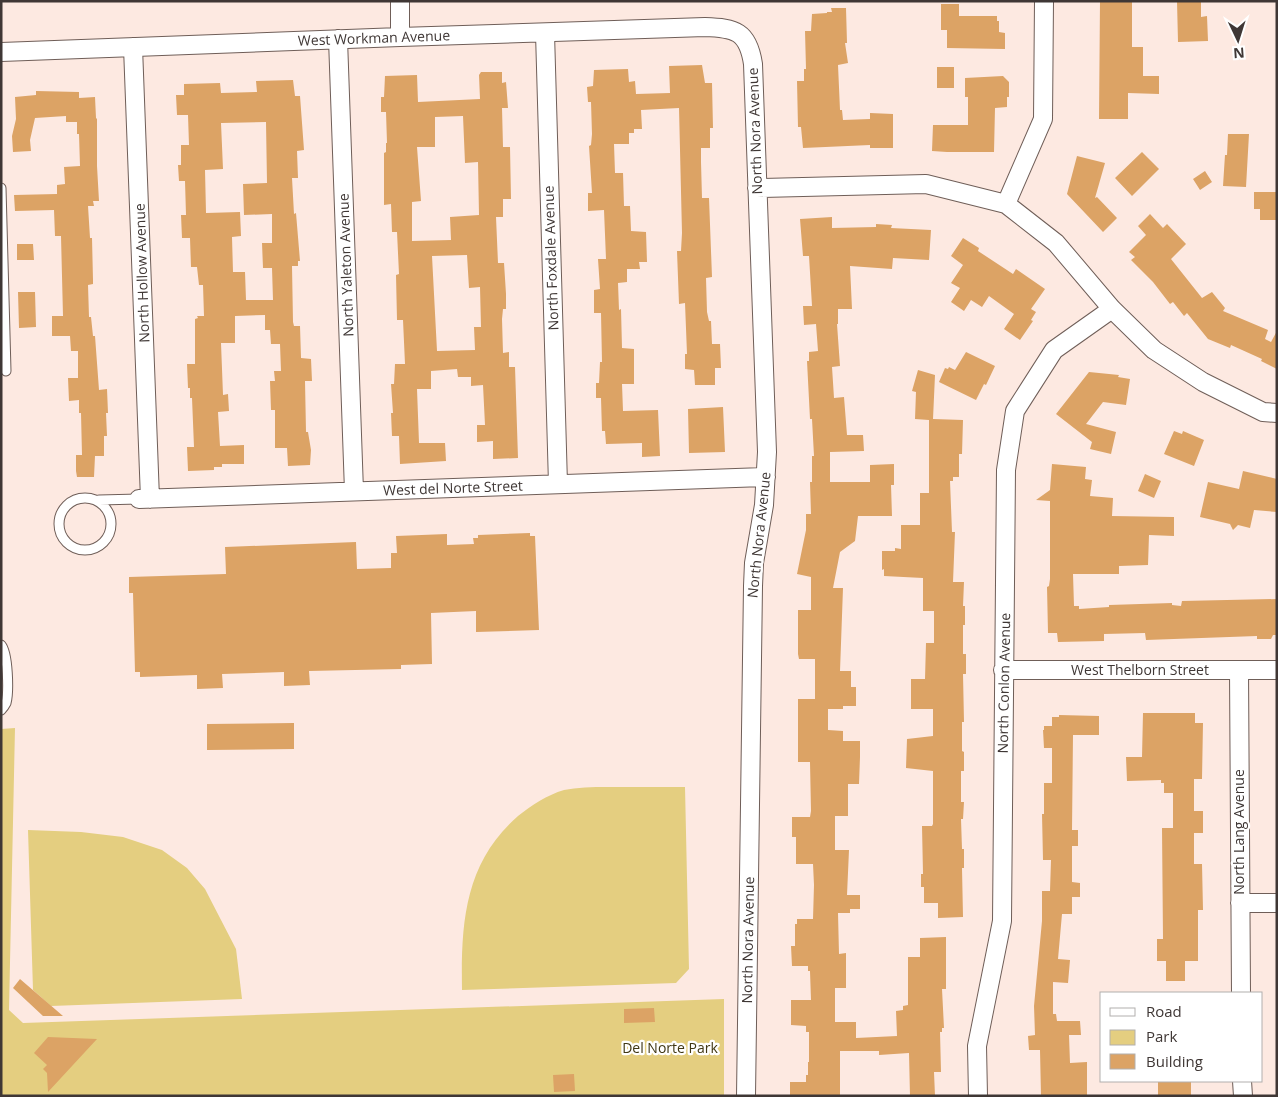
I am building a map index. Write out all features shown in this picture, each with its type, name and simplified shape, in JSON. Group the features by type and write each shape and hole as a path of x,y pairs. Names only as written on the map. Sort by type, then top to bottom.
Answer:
{"street":[{"path":"400,1 400,36"},
{"path":"1006,204 1043,119 1044,1"},
{"name":"West Workman Avenue","path":"1,52 400,36 717,28 728,28 743,38"},
{"name":"North Foxdale Avenue","path":"545,33 558,484"},
{"name":"North Nora Avenue","path":"743,38 749,45 753,64 767,433 766,477 762,520 754,563 752,595 746,1096"},
{"name":"North Yaleton Avenue","path":"338,39 354,491"},
{"name":"North Hollow Avenue","path":"134,47 145,499"},
{"path":"757,188 926,184 1006,204 1056,243 1112,309 1154,350 1203,382 1264,412 1277,412"},
{"name":"North Conlon Avenue","path":"978,1096 977,1046 1002,921 1006,470 1015,411 1054,350 1112,309"},
{"name":"West del Norte Street","path":"145,499 766,477"},
{"name":"West Thelborn Street","path":"1003,670 1277,670"},
{"name":"North Lang Avenue","path":"1239,670 1241,992"},
{"path":"1240,903 1277,903"},
{"path":"1242,1082 1243,1096"}],"lane":[{"path":"1,188 6,372"},
{"path":"98,500 104,504 110,515 112,527 107,539 98,547 86,550 69,545 61,535 59,518 64,507 69,503 80,497 98,500 145,499"},
{"path":"1,645 6,654 7,687 6,702 1,710"}],"green space":[{"name":"Del Norte Park","path":"15,728 9,1010 23,1023 724,999 724,1096 1,1096 1,729"},
{"path":"596,787 685,787 689,969 676,983 462,990 465,918 476,874 486,854 500,834 518,816 540,801 564,790"},
{"path":"28,830 81,832 123,837 162,850 187,868 205,889 236,949 242,999 51,1006 33,990"}],"building":[{"path":"1100,1 1132,1 1132,47 1143,47 1143,76 1159,76 1159,94 1128,93 1128,119 1099,119"},
{"path":"1177,1 1201,1 1201,17 1207,16 1208,41 1178,42"},
{"path":"941,4 959,4 959,16 997,16 999,32 1005,33 1005,49 947,48 947,30 941,30"},
{"path":"831,8 846,8 847,43 845,43 848,63 838,65 840,110 842,110 843,120 870,119 870,113 893,114 893,148 870,148 870,145 803,148 801,127 798,127 797,81 804,81 804,69 806,69 805,31 811,31 812,14 832,12"},
{"path":"702,65 705,83 712,83 713,128 710,128 710,148 701,148 701,162 702,198 709,198 712,277 706,278 707,312 709,321 711,321 712,344 720,344 721,368 715,368 715,385 695,385 694,370 685,369 685,354 687,354 685,303 679,304 677,251 681,251 682,233 679,108 641,110 642,129 634,129 634,133 629,133 629,144 614,144 615,173 623,173 624,206 630,206 631,231 646,232 647,262 639,262 640,269 627,269 627,282 618,283 622,348 634,349 634,384 622,384 623,411 658,410 660,456 642,457 642,443 606,444 605,431 602,431 601,398 596,398 596,383 599,383 600,362 602,362 601,313 594,313 594,290 600,289 598,259 606,259 604,210 588,211 588,193 592,193 589,146 591,145 592,134 591,102 588,102 587,87 593,86 594,70 628,69 629,82 635,81 636,94 670,93 669,66"},
{"path":"937,67 954,67 954,88 937,88"},
{"path":"481,72 502,72 502,83 506,82 508,108 502,108 503,147 510,147 511,199 503,199 503,217 496,217 498,263 504,263 506,294 506,309 503,309 502,319 503,353 509,352 509,367 515,367 518,458 493,459 493,441 477,442 477,425 485,425 483,385 471,386 471,377 458,377 457,369 431,371 431,389 417,389 419,443 445,443 446,461 400,464 399,436 392,436 391,384 394,384 395,364 405,364 403,320 397,320 396,275 399,274 397,232 392,232 391,204 384,205 384,153 386,152 387,143 386,112 381,112 381,97 384,97 385,76 417,75 418,102 480,99 479,75","holes":["463,116 465,163 478,162 479,215 450,217 451,240 412,241 412,202 421,201 417,147 435,147 435,117","467,255 469,288 480,287 481,327 474,327 475,350 437,351 432,256"]},
{"path":"1003,76 1009,82 1009,97 1007,97 1007,107 995,108 994,152 932,151 933,125 968,125 968,97 965,97 965,78"},
{"path":"293,80 295,96 300,96 304,150 297,151 298,178 292,178 300,261 298,261 298,266 292,266 293,322 294,326 300,326 301,358 311,359 312,381 305,381 306,432 308,432 311,450 310,465 288,466 287,448 275,448 275,410 271,410 270,381 275,381 274,371 281,371 280,344 271,344 270,330 265,330 265,315 235,316 235,343 221,343 223,395 228,394 229,411 218,412 220,446 244,445 244,464 222,464 222,467 214,467 214,470 188,471 187,447 194,447 192,398 190,398 190,388 188,388 187,364 195,364 195,319 198,318 197,316 204,316 203,285 199,285 197,267 191,267 190,238 182,238 181,215 186,215 185,181 179,181 178,165 181,165 181,145 189,145 188,115 177,115 176,95 184,95 184,84 220,83 221,93 257,92 256,81","holes":["266,122 267,183 243,184 244,215 272,214 272,243 262,243 263,268 272,268 273,300 246,300 245,272 233,272 232,237 241,236 240,212 206,213 205,170 223,169 221,123"]},
{"path":"36,91 79,92 79,98 95,97 99,201 93,201 94,206 88,206 90,238 92,238 93,280 93,284 88,285 89,317 91,317 93,336 95,336 99,390 107,389 108,413 106,413 107,436 104,436 104,456 95,456 94,477 77,477 76,471 76,455 82,455 81,413 79,413 79,400 69,401 68,378 78,378 78,351 71,351 70,336 52,336 52,316 63,316 61,236 55,236 54,210 15,211 14,195 57,194 57,185 65,184 64,167 80,166 77,122 66,122 66,116 35,118 30,140 31,151 13,152 12,136 16,119 15,97 36,95"},
{"path":"1228,134 1249,134 1246,187 1223,186"},
{"path":"1142,152 1159,169 1132,196 1115,178"},
{"path":"1077,156 1105,163 1095,198 1097,197 1117,218 1103,232 1067,194"},
{"path":"1205,171 1212,182 1200,190 1193,179"},
{"path":"1254,192 1277,192 1276,220 1260,220 1260,209 1254,209"},
{"path":"1150,214 1163,228 1167,224 1186,244 1171,259 1202,298 1212,292 1225,308 1223,311 1268,330 1265,339 1271,342 1277,331 1277,369 1261,361 1262,359 1231,345 1230,348 1208,339 1187,313 1184,316 1173,302 1170,304 1153,282 1131,260 1135,257 1129,252 1146,235 1138,226"},
{"path":"832,217 832,228 876,227 876,224 892,225 891,228 931,230 929,260 893,258 892,269 850,266 852,309 838,309 837,324 840,366 832,367 834,398 844,397 847,435 863,435 864,451 830,452 830,482 870,482 870,465 894,464 894,485 891,485 892,516 858,516 855,541 840,552 833,588 843,588 840,671 851,671 851,687 856,687 856,706 843,706 843,709 828,709 828,730 843,731 843,741 860,741 859,784 848,784 848,816 835,816 835,850 849,850 847,895 860,895 860,909 850,909 850,913 838,913 839,954 846,953 846,988 835,988 835,1022 856,1022 856,1038 897,1036 896,1011 903,1010 903,1006 908,1005 908,957 920,957 920,938 946,937 946,989 942,989 944,1028 940,1032 941,1072 934,1072 935,1096 910,1096 909,1053 879,1055 879,1051 840,1051 840,1096 790,1096 790,1082 806,1082 809,1062 809,1032 806,1032 806,1026 791,1025 791,1000 811,1000 810,971 808,971 808,966 792,966 791,946 795,946 795,924 797,924 797,919 813,919 814,885 813,864 796,864 796,837 792,837 792,817 810,817 811,811 810,762 798,762 798,699 815,699 815,659 799,659 798,654 798,610 811,610 811,577 797,574 806,530 806,514 811,514 810,482 812,482 812,456 814,456 807,361 809,361 809,352 818,351 816,324 804,325 803,306 812,306 809,256 803,256 800,219"},
{"path":"963,238 979,248 978,251 1013,274 1016,269 1045,289 1031,309 1036,312 1031,320 1033,321 1020,340 1004,329 1014,314 989,296 982,307 971,300 964,311 951,302 960,288 951,283 963,265 951,256"},
{"path":"17,244 33,244 34,260 17,260"},
{"path":"18,292 35,292 36,327 19,328"},
{"path":"966,352 995,366 976,400 939,382 945,368 948,369 949,367 955,370"},
{"path":"918,370 935,375 933,419 963,420 962,454 959,454 959,477 953,477 953,481 950,481 952,532 955,532 953,582 964,582 963,606 965,606 963,654 966,654 966,674 963,674 964,722 962,722 964,771 961,771 961,802 964,802 963,819 961,819 962,849 964,849 964,868 962,868 963,917 938,918 938,903 924,903 924,887 921,887 921,874 923,874 922,826 932,826 933,824 933,771 906,768 907,739 933,736 933,709 911,709 911,679 925,679 926,643 934,643 934,611 923,611 923,578 884,576 884,569 882,570 882,551 895,551 895,548 901,549 901,525 920,525 920,493 929,493 929,420 915,419 916,392 912,391"},
{"path":"1089,372 1119,375 1118,377 1130,379 1126,405 1103,402 1086,424 1116,432 1111,454 1090,449 1092,442 1056,414"},
{"path":"723,407 725,452 689,453 688,409"},
{"path":"1174,431 1182,434 1183,431 1204,440 1194,466 1164,454"},
{"path":"1052,464 1086,467 1085,479 1092,480 1090,496 1113,498 1112,516 1174,517 1174,536 1149,535 1148,565 1119,566 1119,574 1073,574 1074,606 1079,606 1079,609 1109,607 1109,605 1172,603 1172,605 1181,606 1182,601 1277,599 1277,635 1273,635 1271,639 1257,639 1257,636 1146,640 1145,633 1104,634 1104,641 1058,642 1057,633 1048,633 1047,587 1049,586 1050,579 1050,501 1036,500 1050,490"},
{"path":"1243,471 1277,479 1277,512 1254,510 1250,528 1238,525 1233,530 1230,524 1200,517 1208,482 1239,489"},
{"path":"1145,474 1161,481 1154,498 1138,491"},
{"path":"530,533 530,536 535,536 539,630 476,632 476,611 431,613 432,664 401,665 401,669 309,671 310,685 284,686 284,672 222,674 223,688 197,689 197,675 140,677 140,672 135,672 133,593 129,593 129,577 226,574 225,547 356,542 357,569 391,568 391,553 397,553 396,536 447,534 447,545 474,544 473,538 478,538 478,535"},
{"path":"1143,713 1195,713 1195,723 1203,723 1202,779 1194,779 1194,811 1203,811 1203,833 1194,833 1194,864 1202,864 1203,910 1198,910 1198,961 1185,961 1185,981 1166,981 1166,961 1157,961 1157,939 1163,939 1162,828 1173,828 1173,793 1164,793 1164,783 1161,783 1161,780 1127,781 1126,757 1142,757"},
{"path":"1059,715 1099,716 1099,735 1073,735 1072,830 1078,830 1078,846 1072,846 1072,882 1080,883 1080,897 1072,897 1072,914 1062,914 1058,959 1070,960 1068,983 1053,982 1053,1014 1056,1014 1057,1021 1080,1021 1081,1035 1069,1035 1070,1063 1087,1062 1087,1096 1041,1096 1040,1050 1029,1050 1028,1036 1035,1035 1034,1006 1042,921 1042,891 1050,891 1051,860 1043,860 1042,814 1044,814 1044,783 1052,783 1052,748 1044,748 1043,730 1044,726 1052,726 1052,717 1059,717"},
{"path":"294,723 294,749 207,750 207,724"},
{"path":"20,979 63,1016 43,1016 13,988"},
{"path":"654,1008 655,1022 624,1023 624,1009"},
{"path":"48,1037 97,1039 48,1092 47,1073 43,1069 47,1065 34,1053"},
{"path":"574,1074 575,1091 554,1092 553,1075"},
{"path":"1158,1082 1191,1082 1191,1096 1158,1096"}]}
